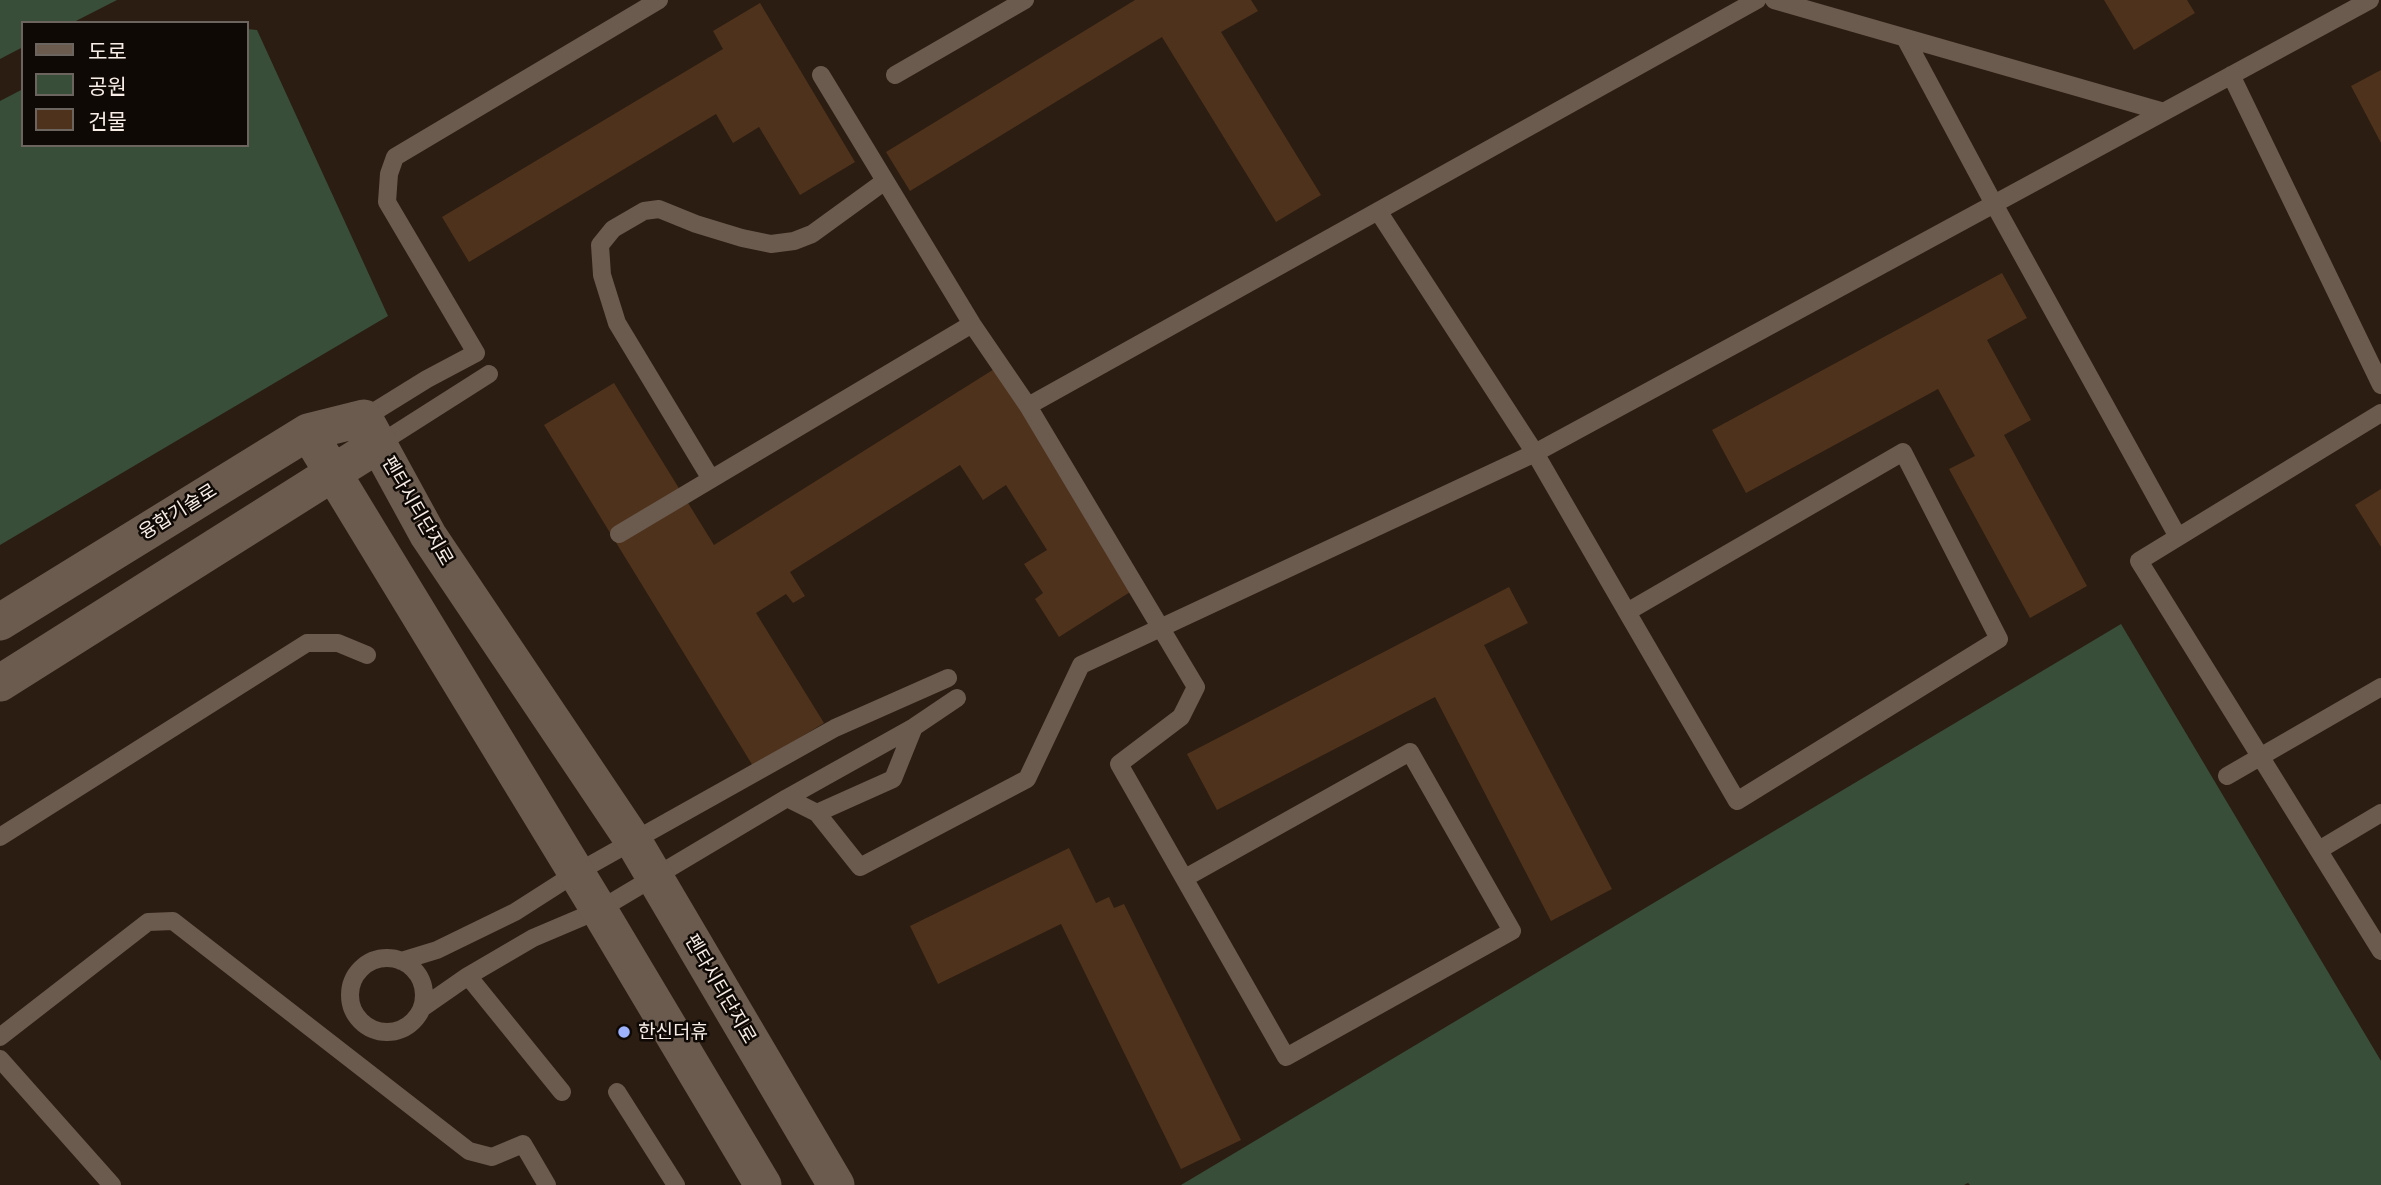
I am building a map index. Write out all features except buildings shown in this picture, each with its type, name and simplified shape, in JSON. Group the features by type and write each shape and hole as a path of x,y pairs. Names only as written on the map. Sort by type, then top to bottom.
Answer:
{"street":[{"name":"융합기술로","path":"0,622 308,432 372,431"},
{"name":"펜타시티단지로","path":"333,475 372,431 428,536 634,842 836,1185"},
{"path":"308,432 763,1185"},
{"path":"0,683 333,475"}],"lane":[{"path":"372,431 427,379 476,353 387,202 389,174 395,157 659,0"},
{"path":"895,75 1026,0"},
{"path":"1028,406 1757,0"},
{"path":"1774,0 2164,111"},
{"path":"2330,0 2340,16"},
{"path":"787,798 817,814 860,867 1027,779 1082,665 1535,453 2370,0"},
{"path":"1905,38 2178,537"},
{"path":"821,75 972,324 1028,406 1196,687 1181,718 1119,764 1286,1057 1512,931 1410,752 1185,878"},
{"path":"2231,75 2381,385"},
{"path":"711,479 617,323 602,275 600,245 613,229 643,211 659,209 742,238 771,244 794,242 812,234 885,181"},
{"path":"1378,211 1535,453 1737,801 1999,639 1903,452 1627,611"},
{"path":"619,534 972,324"},
{"path":"372,431 489,374"},
{"path":"2381,413 2139,561 2381,951"},
{"path":"0,837 307,643 338,643 367,654"},
{"path":"401,961 416,972 422,983 422,1008 415,1020 405,1028 394,1032 381,1032 369,1028 352,1011 349,999 350,987 362,967 383,958 401,961 437,950 504,917 576,873 835,728 948,678"},
{"path":"2227,776 2381,687"},
{"path":"422,1008 468,976 533,938 599,910 787,798 914,727 957,698"},
{"path":"817,814 893,779 914,727"},
{"path":"2319,850 2381,813"},
{"path":"0,1037 148,922 173,921 469,1152 492,1157 523,1144 547,1185"},
{"path":"468,976 562,1092"},
{"path":"0,1059 112,1185"},
{"path":"617,1092 676,1185"}],"green space":[{"path":"0,0 117,0 76,21 21,21 21,48 0,59"},
{"path":"248,29 257,30 388,316 0,545 0,101 21,90 21,147 248,147"},
{"path":"2121,624 2381,1061 2381,1185 1181,1185"}],"place":[{"name":"한신더휴","path":"624,1032"}]}
